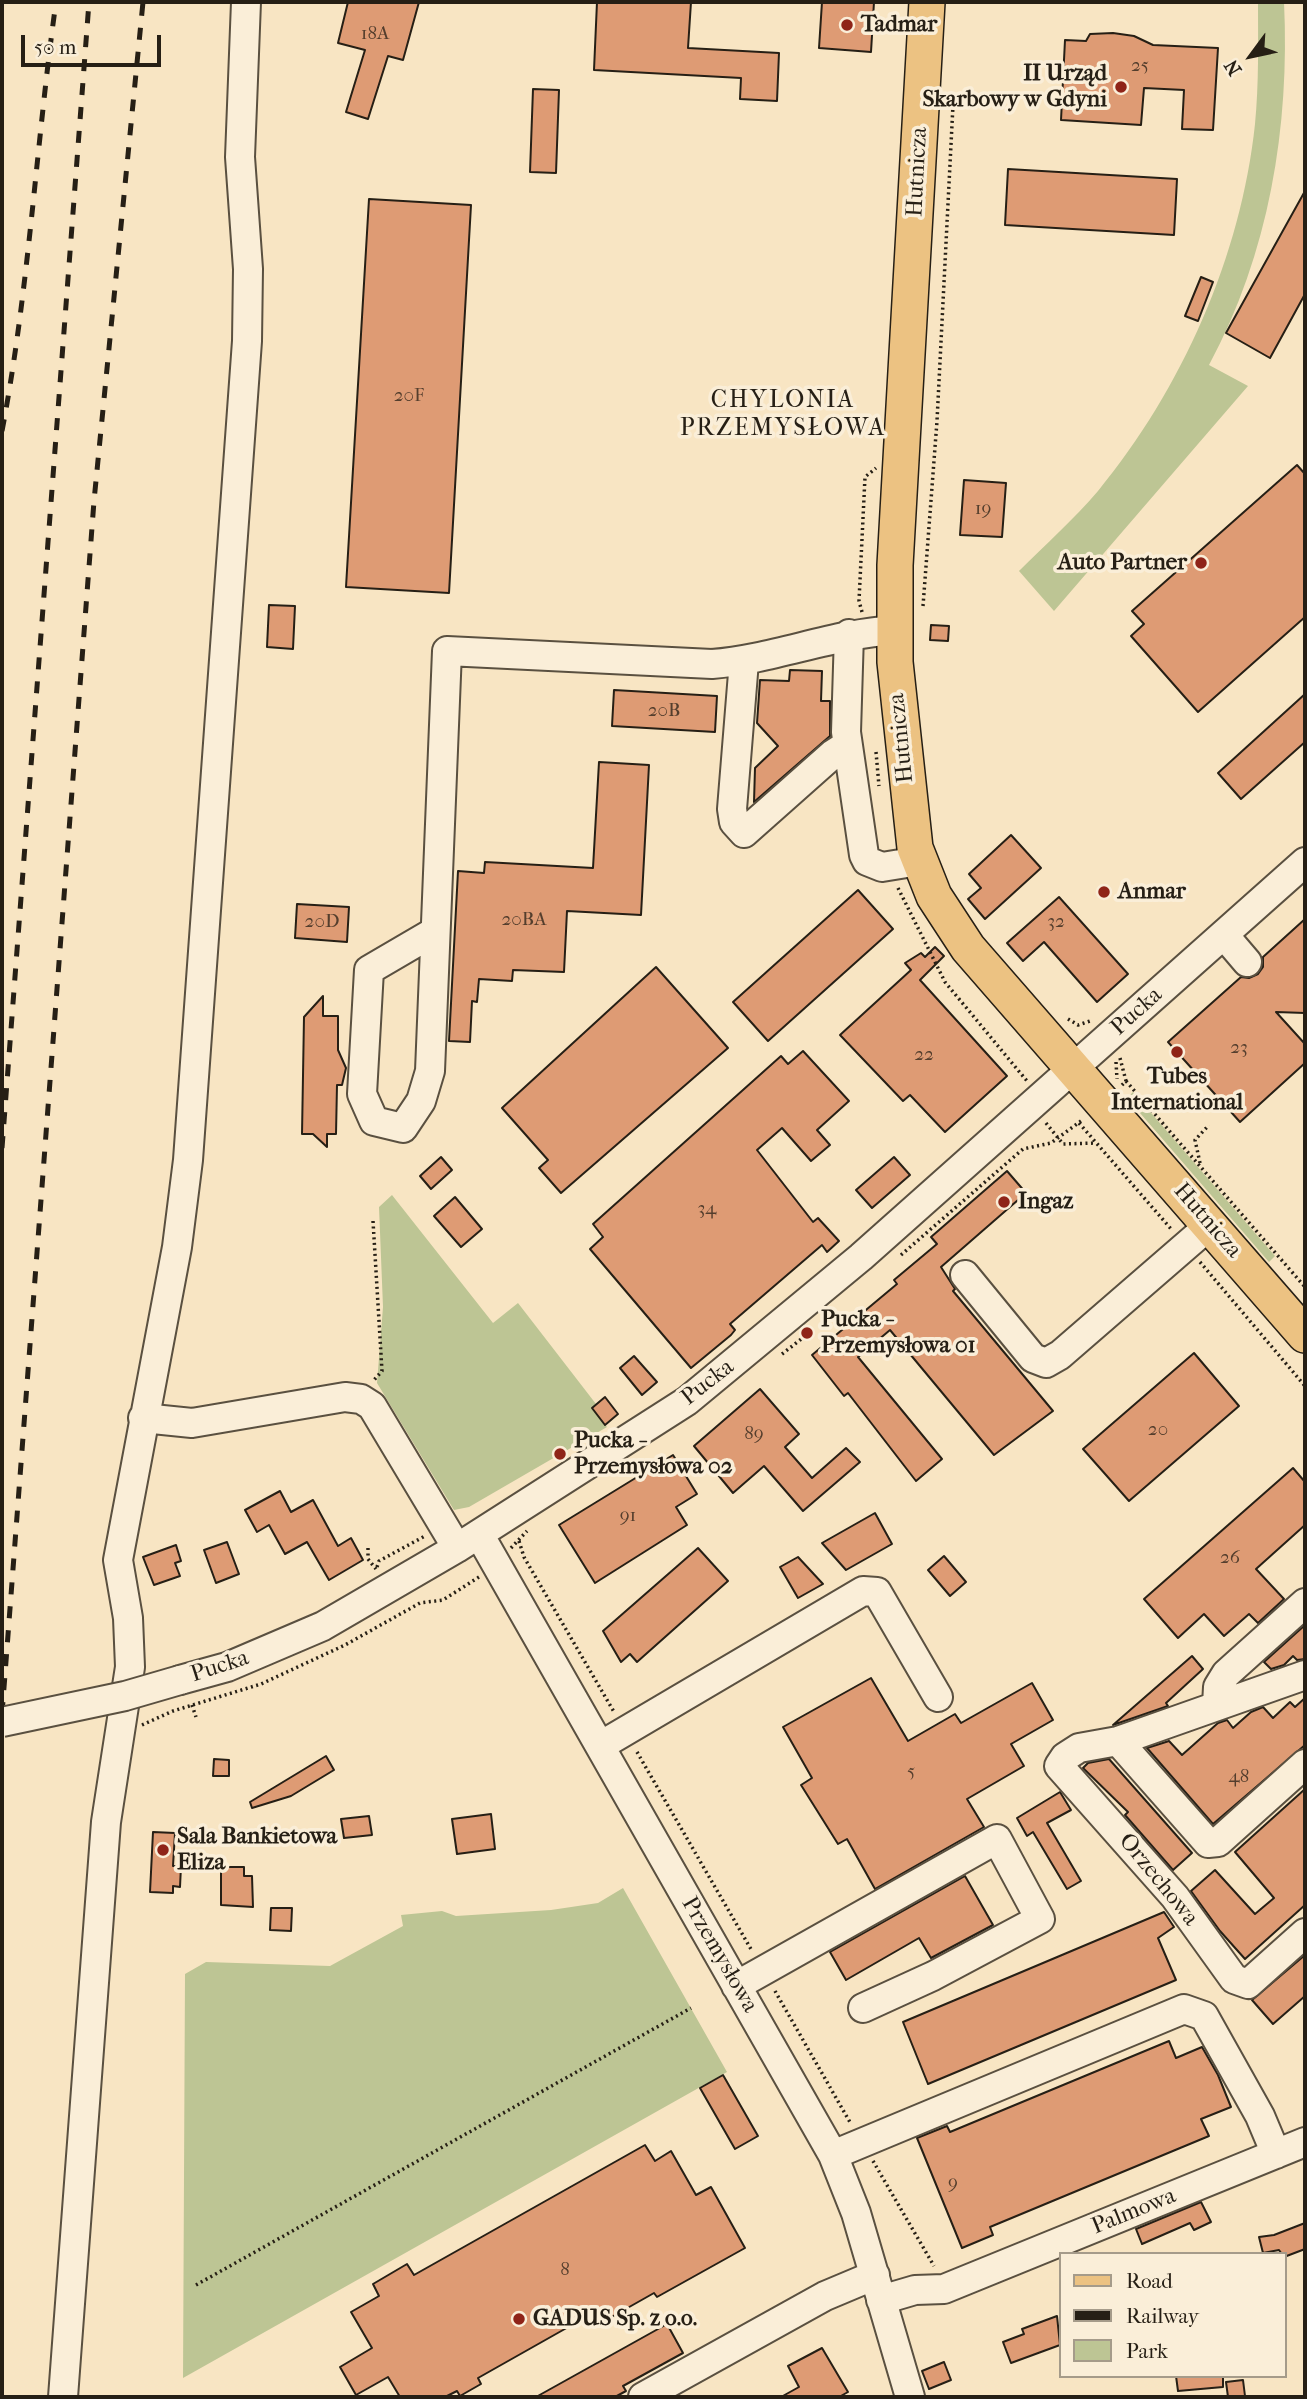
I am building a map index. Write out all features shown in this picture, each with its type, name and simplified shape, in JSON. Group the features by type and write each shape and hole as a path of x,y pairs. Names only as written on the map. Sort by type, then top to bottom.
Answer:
{"main road":[{"name":"Hutnicza","path":"927,2 895,565 895,662 911,828 907,872 934,896 968,948 1305,1335"}],"street":[{"path":"63,2397 106,1822 131,1667 128,1618 118,1560 177,1247 188,1160 247,341 248,269 240,157 246,2"},
{"path":"434,932 369,970 362,1094 374,1121 403,1128 421,1101 430,1071 447,651 712,664 744,662 856,624 895,630"},
{"path":"856,624 847,745 867,861 907,872"},
{"path":"744,662 732,809 734,822 744,833 832,754 847,745"},
{"name":"Pucka","path":"2,1722 125,1696 227,1667 323,1626 461,1536 687,1401 860,1257 1305,862"},
{"path":"1224,935 1247,962"},
{"path":"965,1275 1033,1358 1046,1363 1060,1356 1210,1225"},
{"path":"143,1418 192,1423 345,1397 361,1399 372,1406"},
{"name":"Przemysłowa","path":"372,1406 600,1746 833,2155 848,2188 910,2397"},
{"path":"600,1746 863,1591 877,1592 938,1697"},
{"path":"1217,1705 1218,1687 1226,1674 1305,1603"},
{"path":"1305,1675 1118,1741 1208,1843 1218,1842 1305,1764"},
{"name":"Orzechowa","path":"1118,1741 1079,1748 1065,1757 1059,1766 1175,1897 1234,1979 1248,1984 1305,1933"},
{"path":"736,1986 998,1839 1040,1919 933,1976 863,2008"},
{"path":"833,2155 1184,2010 1204,2016 1260,2116 1276,2154"},
{"name":"Palmowa","path":"643,2397 825,2296 878,2287 944,2289 1305,2142"}],"path":[{"path":"923,609 940,363"},
{"path":"856,624 865,477 873,469 882,467"},
{"path":"907,872 945,982 1032,1086"},
{"path":"1061,1011 1078,1025 1098,1020"},
{"path":"1126,1080 1119,1088 1118,1054 1126,1080 1305,1287"},
{"path":"1045,1121 1063,1144 1096,1143"},
{"path":"1058,1139 1082,1121"},
{"path":"1199,1165 1195,1140 1209,1125"},
{"path":"372,1406 372,1383 382,1371 373,1221"},
{"path":"373,1574 379,1562 421,1536 461,1536"},
{"path":"368,1548 368,1559 376,1569"},
{"path":"192,1705 196,1717"},
{"path":"196,2285 691,2008"}],"green space":[{"path":"1258,2 1284,2 1285,49 1279,143 1261,234 1247,279 1230,323 1209,365 1248,386 1054,611 1019,571 1089,501 1128,451 1181,365 1203,319 1221,271 1248,173 1255,124"},
{"path":"1133,1092 1275,1256 1269,1262 1127,1098"},
{"path":"392,1195 493,1323 518,1303 596,1404 592,1409 607,1427 469,1507 454,1510 377,1383 383,1307 379,1207"},
{"path":"623,1888 727,2072 183,2378 185,1974 206,1962 330,1966 403,1926 401,1915 442,1911 456,1916 551,1910 598,1903"}],"building":[{"path":"348,2 419,2 403,60 388,56 368,119 346,112 365,50 338,43"},
{"path":"597,2 691,2 688,48 779,53 777,101 740,99 741,78 594,70"},
{"name":"Tadmar","path":"822,2 874,2 871,52 819,48"},
{"path":"1090,34 1134,36 1153,45 1218,48 1213,130 1182,129 1184,90 1144,88 1141,125 1061,120 1065,40 1086,41"},
{"path":"533,89 559,90 556,173 530,172"},
{"path":"1008,169 1177,179 1174,235 1005,225"},
{"path":"1305,191 1305,294 1270,358 1226,333"},
{"path":"369,199 471,205 449,593 346,587"},
{"path":"1201,277 1213,282 1198,321 1185,316"},
{"path":"1297,465 1305,474 1305,617 1198,712 1131,636 1144,624 1132,611"},
{"path":"964,480 1006,483 1002,537 960,535"},
{"path":"269,605 295,606 293,649 267,647"},
{"path":"931,625 949,626 948,641 930,640"},
{"path":"790,670 822,671 821,701 830,701 830,736 754,802 755,768 778,746 757,723 760,680 789,681"},
{"path":"614,690 717,696 715,732 612,726"},
{"path":"1305,694 1305,742 1241,799 1218,773"},
{"path":"599,762 649,765 641,915 567,911 564,972 513,970 512,981 479,979 477,1002 472,1001 470,1042 449,1041 458,871 484,873 485,862 593,868"},
{"path":"1011,835 1041,868 985,919 968,899 981,888 969,874"},
{"path":"858,890 893,929 768,1041 733,1002"},
{"path":"1059,897 1128,974 1097,1002 1044,942 1023,961 1007,943"},
{"path":"297,904 349,907 347,942 295,938"},
{"path":"1305,919 1305,1013 1276,1012 1305,1044 1305,1063 1240,1122 1168,1042 1241,977 1249,978 1258,974 1263,967 1263,957"},
{"path":"935,947 944,956 920,980 1007,1076 945,1132 910,1095 903,1101 840,1035 911,970 905,963 921,953 925,957"},
{"path":"656,967 728,1048 561,1193 539,1168 548,1160 502,1108"},
{"path":"323,996 323,1016 338,1016 338,1050 346,1068 342,1085 337,1085 336,1134 327,1134 327,1147 313,1134 302,1134 304,1017"},
{"path":"803,1051 849,1101 817,1130 830,1145 811,1161 782,1128 757,1150 813,1222 818,1218 839,1241 827,1252 822,1245 730,1324 735,1330 731,1335 691,1368 590,1249 603,1237 593,1224 781,1056 788,1064"},
{"path":"441,1157 452,1170 431,1189 420,1176"},
{"path":"894,1157 910,1175 872,1208 856,1190"},
{"path":"1007,1171 1026,1193 941,1267 955,1289 953,1291 1053,1411 994,1455 890,1330 858,1357 942,1459 916,1481 848,1393 844,1396 812,1355 897,1284 894,1280 937,1244 931,1237"},
{"path":"455,1197 482,1229 461,1247 434,1216"},
{"path":"1194,1353 1239,1406 1129,1501 1083,1449"},
{"path":"634,1356 657,1382 642,1395 620,1368"},
{"path":"760,1389 799,1434 785,1447 812,1478 846,1448 860,1462 803,1511 764,1466 733,1493 694,1446"},
{"path":"605,1397 618,1414 605,1425 592,1408"},
{"path":"673,1455 697,1494 676,1507 687,1525 595,1583 559,1525"},
{"path":"1293,1468 1305,1482 1305,1525 1256,1569 1284,1599 1258,1623 1249,1614 1224,1636 1204,1614 1178,1638 1144,1599"},
{"path":"280,1491 291,1512 313,1500 338,1546 351,1538 363,1560 329,1580 307,1542 285,1554 269,1525 257,1532 245,1510"},
{"path":"875,1513 892,1544 846,1570 822,1543"},
{"path":"227,1542 239,1574 216,1583 204,1550"},
{"path":"176,1545 181,1561 175,1563 180,1576 154,1585 143,1557"},
{"path":"698,1548 728,1581 637,1662 630,1654 621,1662 603,1631"},
{"path":"944,1556 966,1582 950,1596 928,1570"},
{"path":"798,1557 823,1584 798,1598 780,1567"},
{"path":"1305,1625 1305,1659 1297,1660 1293,1656 1284,1665 1271,1669 1264,1662"},
{"path":"1192,1656 1203,1669 1166,1703 1168,1706 1113,1725"},
{"path":"871,1678 908,1741 955,1714 961,1723 1032,1683 1053,1720 1011,1744 1024,1766 967,1799 984,1827 875,1889 847,1839 838,1844 801,1785 812,1778 783,1727"},
{"path":"1305,1698 1305,1745 1213,1824 1147,1748 1169,1741 1182,1755 1218,1723 1227,1720 1233,1728 1251,1712 1263,1707 1273,1718 1290,1702 1295,1707"},
{"path":"326,1756 334,1770 291,1796 252,1808 250,1802"},
{"path":"214,1759 229,1760 229,1776 213,1776"},
{"path":"1109,1759 1192,1853 1173,1870 1125,1815 1128,1812 1083,1768 1088,1763"},
{"path":"1305,1789 1305,1905 1245,1959 1220,1931 1191,1891 1215,1870 1255,1914 1274,1898 1235,1852"},
{"path":"1060,1792 1071,1810 1047,1823 1081,1881 1067,1889 1033,1832 1027,1836 1017,1818"},
{"path":"491,1814 495,1849 457,1854 452,1819"},
{"path":"369,1816 372,1835 344,1838 341,1819"},
{"name":"Sala Bankietowa Eliza","path":"153,1832 175,1833 173,1866 181,1866 180,1887 173,1886 173,1893 150,1892"},
{"path":"221,1867 244,1867 244,1876 252,1876 253,1907 221,1905"},
{"path":"965,1876 993,1925 931,1958 919,1938 846,1980 830,1952"},
{"path":"271,1908 292,1908 291,1931 270,1930"},
{"path":"1164,1912 1174,1927 1158,1938 1176,1980 928,2084 903,2022"},
{"path":"1305,1955 1305,1996 1273,2024 1252,2000"},
{"path":"1169,2041 1176,2058 1202,2047 1218,2075 1231,2107 1201,2119 1209,2136 990,2227 993,2235 962,2248 917,2138 947,2126 950,2132"},
{"path":"723,2075 758,2136 735,2149 700,2088"},
{"path":"645,2145 655,2161 671,2151 696,2195 711,2187 745,2248 657,2297 654,2293 608,2319 602,2308 478,2378 481,2384 460,2396 457,2391 445,2397 400,2397 388,2377 356,2395 340,2367 372,2348 351,2312 379,2296 373,2284 407,2264 414,2275"},
{"path":"1201,2202 1211,2222 1194,2230 1190,2223 1142,2244 1136,2229"},
{"path":"1305,2223 1305,2249 1286,2256 1286,2252 1279,2250 1263,2252 1259,2237 1274,2235"},
{"path":"1057,2316 1058,2346 1011,2363 1003,2342 1024,2334 1022,2329"},
{"path":"667,2324 683,2353 623,2386 626,2391 615,2397 536,2397"},
{"path":"822,2348 848,2392 839,2397 781,2397 799,2387 788,2366"},
{"path":"944,2362 951,2380 929,2389 922,2371"},
{"path":"1176,2378 1223,2378 1223,2387 1178,2391"},
{"path":"1243,2380 1245,2396 1228,2397 1226,2382"}],"railway":[{"path":"2,431 26,271 56,2"},
{"path":"2,1148 89,2"},
{"path":"2,1714 94,501 143,2"}],"place":[{"name":"Tadmar","path":"847,25"},
{"name":"II Urząd Skarbowy w Gdyni","path":"1121,87"},
{"name":"Auto Partner","path":"1201,563"},
{"name":"Anmar","path":"1104,892"},
{"name":"Tubes International","path":"1177,1052"},
{"name":"Ingaz","path":"1004,1202"},
{"name":"Pucka - Przemysłowa 01","path":"807,1333"},
{"name":"Pucka - Przemysłowa 02","path":"560,1454"},
{"name":"Sala Bankietowa Eliza","path":"163,1850"},
{"name":"GADUS Sp. z o.o.","path":"519,2319"}],"district":[{"name":"CHYLONIA PRZEMYSŁOWA","path":"783,415"}]}
